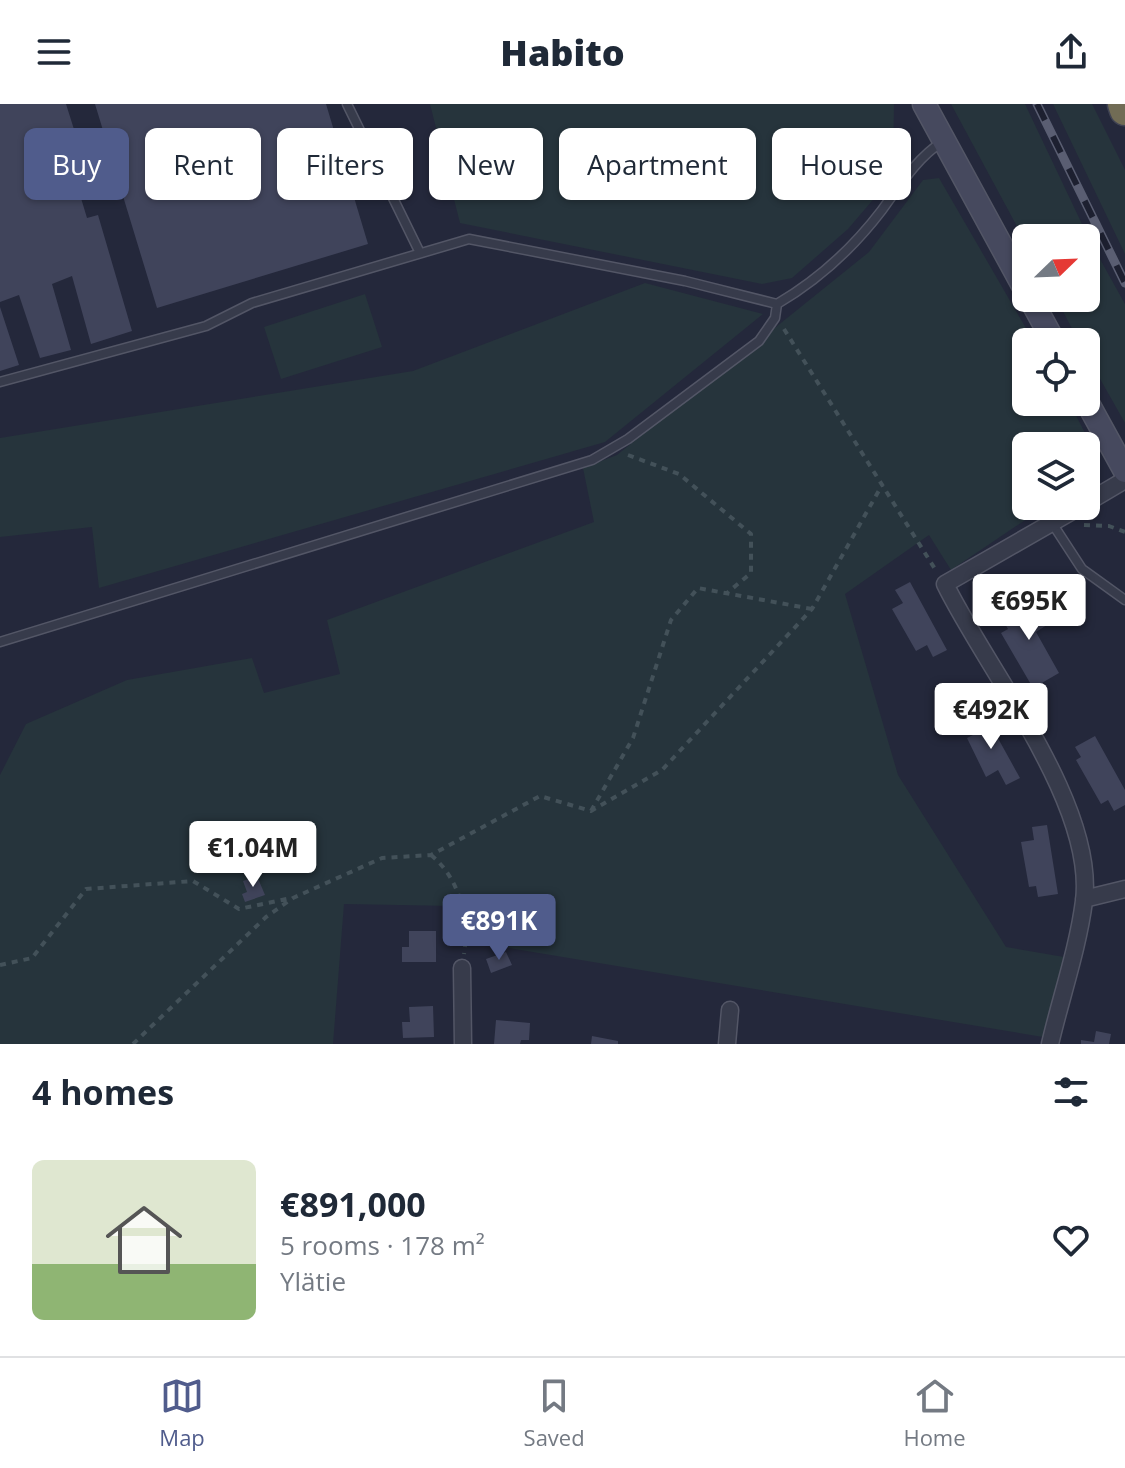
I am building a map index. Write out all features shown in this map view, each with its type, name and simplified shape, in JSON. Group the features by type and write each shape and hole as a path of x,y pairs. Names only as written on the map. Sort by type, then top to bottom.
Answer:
{"highway":[{"path":"1123,104 1125,110"}],"street":[{"path":"924,104 1012,265"},
{"path":"1095,416 1125,471"},
{"path":"1100,495 1125,480"},
{"path":"1050,1044 1084,899 1082,850 1066,802 945,584 1057,520"},
{"path":"1084,899 1125,889"},
{"path":"462,968 463,1044"},
{"path":"727,1044 730,1010"}],"lane":[{"path":"347,104 420,253"},
{"path":"0,382 206,326 252,303 398,263 420,253 469,239 628,269 777,304 813,283 873,220 924,154 944,140"},
{"path":"0,642 592,460 759,341 775,318 777,304"},
{"path":"1052,523 1082,569 1125,600"}],"path":[{"path":"775,318 945,584"},
{"path":"611,449 679,474 751,534 751,573 727,593"},
{"path":"133,1044 266,917 293,898 382,858 431,855 540,796 591,811 662,770 812,609 882,485"},
{"path":"591,811 633,738 671,620 698,588 812,609"},
{"path":"431,855 449,870 461,898 465,948 462,968"},
{"path":"0,965 32,958 86,889 193,881 239,909 293,898"}],"shaded area":[{"path":"430,104 894,104 894,128 772,128 772,200 873,200 848,229 792,278 762,284 460,223 454,200 543,200 543,128 436,128"},
{"path":"951,104 1025,104 1082,224 1016,224"},
{"path":"1053,104 1092,104 1125,170 1125,254"},
{"path":"939,178 1012,304 1012,312 1017,312 1026,328 1012,328 1012,416 1076,416 1085,432 1012,432 1012,520 1025,520 951,570 929,535 845,594 898,775 1006,947 1064,957 1043,1037 509,948 453,906 344,904 333,1044 0,1044 0,775 26,724 127,680 252,658 264,693 340,674 327,620 594,522 583,468 617,455 869,252 911,200 923,180"},
{"path":"1100,259 1125,304 1125,423 1100,379 1100,328 1072,328 1063,312 1100,312"},
{"path":"645,283 763,314 605,442 99,588 92,527 0,537 0,438 413,371"},
{"path":"365,294 382,347 281,379 264,327"}],"building":[{"path":"0,104 66,104 74,128 24,128 24,200 82,200 87,218 98,215 132,331 91,344 72,276 52,284 71,350 40,358 19,295 0,302"},
{"path":"95,104 326,104 333,128 277,128 277,200 355,200 368,244 157,308 124,200 129,200 129,128 102,128"},
{"path":"0,307 19,365 0,371"},
{"path":"910,582 947,650 933,657 927,645 916,651 892,609 903,603 895,590"},
{"path":"1035,598 1050,623 1036,632 1059,673 1033,688 1001,633 1008,629 1001,617"},
{"path":"984,713 1020,778 1006,785 998,770 986,777 967,738 977,733 970,720"},
{"path":"1095,736 1125,790 1125,805 1114,811 1108,800 1101,804 1076,760 1081,757 1075,747"},
{"path":"1047,825 1058,894 1038,897 1036,886 1029,887 1021,842 1034,840 1032,827"},
{"path":"257,876 265,895 245,902 242,894 247,892 243,881"},
{"path":"409,931 436,931 436,962 402,962 402,947 409,947"},
{"path":"506,952 512,965 491,973 486,959"},
{"path":"433,1006 434,1037 403,1038 402,1022 410,1022 409,1007"},
{"path":"496,1020 530,1023 529,1040 521,1040 520,1044 494,1044"},
{"path":"1096,1031 1111,1034 1109,1044 1081,1044 1081,1040 1094,1042"},
{"path":"592,1036 618,1041 618,1044 591,1044"}],"railway":[{"path":"1037,104 1125,283"}]}
